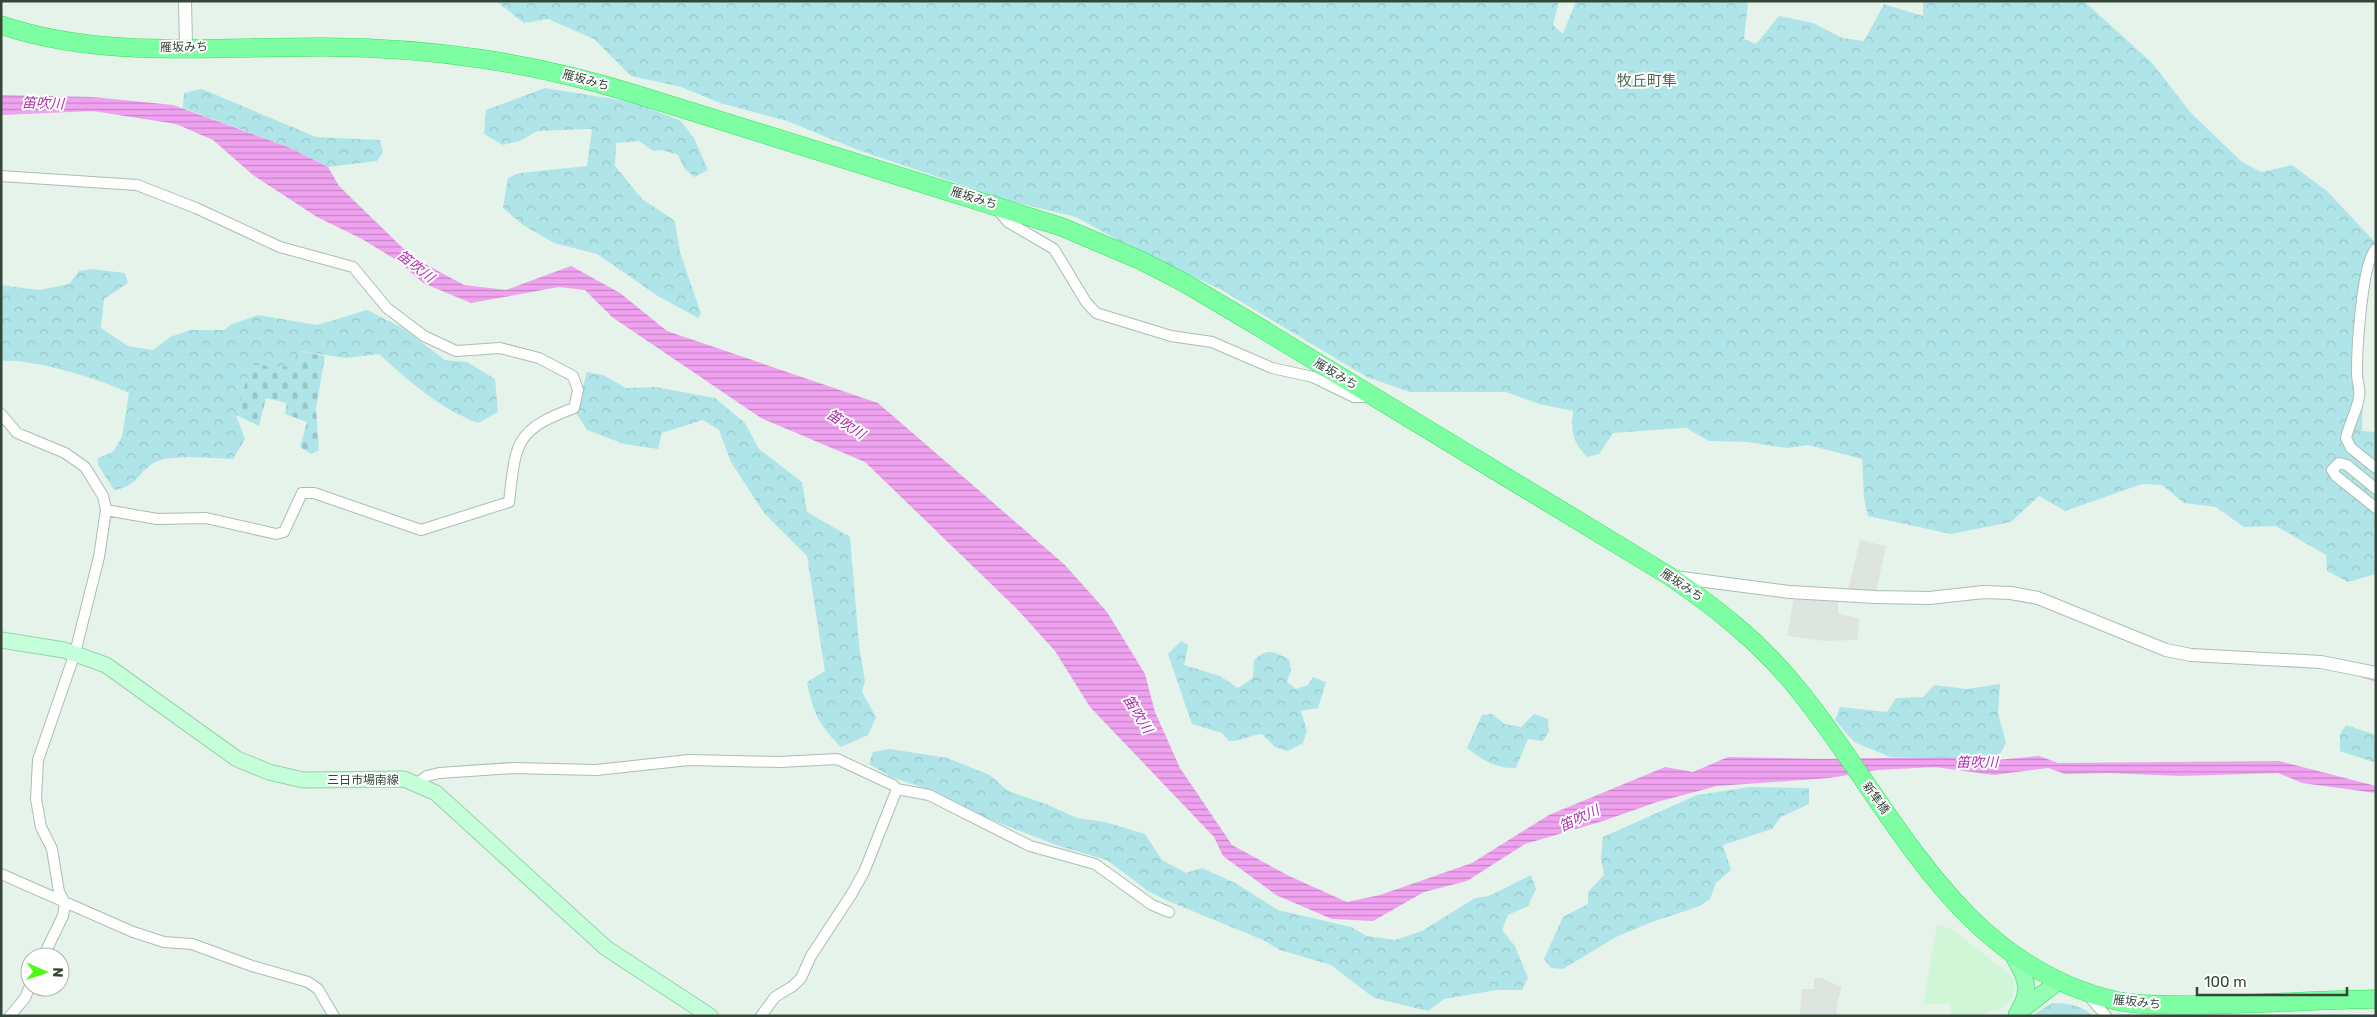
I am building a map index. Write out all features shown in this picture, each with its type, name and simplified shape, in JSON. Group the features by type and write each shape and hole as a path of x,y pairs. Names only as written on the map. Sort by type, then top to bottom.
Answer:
{"highway":[{"name":"雁坂みち","path":"1,25 62,41 101,47 330,47 409,50 507,61 582,78 993,204 1102,242 1175,278 1671,577 1731,619 1763,649 1815,713"},
{"name":"新隼橋","path":"1815,713 1938,883"},
{"name":"雁坂みち","path":"1938,883 1975,924 2014,957 2059,981 2085,992 2126,1003 2376,999"}],"main road":[{"name":"三日市場南線","path":"1,640 64,650 106,664 237,758 269,772 302,780 404,779 436,793 606,948 710,1016"},
{"path":"2014,957 2026,978 2027,990 2023,1005 2014,1015"},
{"path":"2014,1015 2059,981"}],"street":[{"path":"185,1 186,47"},
{"path":"1,176 137,185 196,208 280,247 353,267 387,308 424,336 456,351 500,348 539,358 573,376 578,390 574,408 552,416 528,430 515,453 509,502 421,530 314,493 302,494 284,532 276,534 206,518 156,518 106,510"},
{"path":"993,204 1008,222 1054,249 1086,302 1101,316 1171,336 1212,342 1272,368 1313,377 1354,397 1375,398"},
{"path":"2376,249 2372,252 2368,263 2362,296 2356,373 2360,388 2359,398 2346,438 2351,448 2376,468"},
{"path":"1,414 17,433 65,453 85,467 103,496 106,510 99,557 75,653 38,760 36,773 36,799 41,827 52,849 59,892 65,903 63,916 47,947"},
{"path":"2376,489 2346,465 2339,463 2332,470 2336,476 2376,508"},
{"path":"1671,577 1790,592 1874,598 1929,598 1984,592 2011,593 2038,598 2166,650 2191,655 2321,662 2376,673"},
{"path":"417,784 427,776 439,773 512,768 596,770 689,760 780,762 837,759 897,789 929,795 1030,846 1094,864 1152,906 1169,912"},
{"path":"760,1016 775,997 793,986 800,978 811,956 851,895 864,872 897,789"},
{"path":"1,874 141,935 164,942 192,944 252,966 308,982 318,989 334,1016"},
{"path":"2085,992 2106,1016"},
{"path":"10,1016 25,997"}],"shaded area":[{"path":"1860,540 1886,546 1875,597 1847,595"},
{"path":"1794,598 1838,601 1838,614 1859,618 1858,640 1825,641 1787,636"},
{"path":"1937,924 1951,929 2007,972 2015,981 2014,995 2005,1007 1976,1016 1952,1016 1950,1003 1923,1005"},
{"path":"1814,978 1821,978 1842,987 1836,1016 1800,1016 1802,989 1814,989"}],"green space":[{"path":"496,1 1559,1 1553,25 1563,34 1576,1 1745,1 1748,3 1744,39 1756,44 1779,16 1813,23 1842,38 1864,41 1884,4 1923,16 1923,1 2084,1 2152,63 2191,113 2242,162 2261,172 2292,165 2327,191 2375,242 2363,293 2360,331 2363,386 2362,431 2376,432 2376,574 2348,582 2327,571 2326,555 2276,526 2244,527 2216,507 2184,503 2162,485 2142,484 2065,511 2039,496 2011,522 1951,534 1868,516 1864,498 1862,459 1808,445 1787,448 1747,442 1709,441 1686,428 1681,428 1613,433 1599,454 1587,457 1575,441 1572,425 1573,411 1539,404 1506,392 1410,392 1367,377 1220,289 1136,250 1076,217 1006,200 858,150 787,121 720,103 681,87 631,76 594,39 548,19 524,23"},
{"path":"545,88 633,102 681,121 694,138 708,170 694,177 684,168 678,155 662,150 653,151 639,141 616,143 615,166 642,199 675,221 680,252 701,314 698,318 658,296 597,254 554,243 523,225 503,208 508,178 520,173 587,166 592,129 537,131 520,141 503,145 484,134 486,110"},
{"path":"202,89 316,137 380,140 383,152 377,161 328,167 288,147 183,108 184,93"},
{"path":"91,269 125,273 128,283 104,299 101,328 128,346 153,350 170,337 190,330 224,330 232,324 258,315 317,325 367,310 403,328 445,360 467,362 495,379 498,412 478,423 464,417 438,402 379,354 346,358 299,351 291,367 236,415 245,439 233,459 179,458 159,461 146,468 128,486 114,490 98,465 98,458 113,452 122,437 129,393 117,387 47,366 1,361 1,285 39,290 69,284 79,271"},
{"path":"299,351 325,356 316,409 319,450 311,454 300,447 307,422 285,414 287,403 266,398 259,426 236,415 251,365 290,367"},
{"path":"587,372 603,375 626,388 656,387 715,398 745,423 759,449 802,482 807,512 850,537 859,645 865,681 862,692 876,717 868,735 841,747 827,732 818,718 807,682 825,671 807,556 764,513 731,462 719,430 703,420 662,433 658,449 624,444 587,430 576,413"},
{"path":"1181,641 1188,645 1184,665 1220,676 1238,688 1253,678 1254,660 1267,652 1289,659 1291,670 1287,682 1296,689 1308,685 1313,677 1326,682 1318,708 1301,711 1307,731 1303,743 1288,751 1275,747 1262,734 1229,741 1222,733 1192,724 1168,654"},
{"path":"2000,684 1998,714 2006,742 1997,760 1945,757 1890,757 1854,742 1835,720 1840,707 1887,712 1896,698 1923,697 1934,685 1967,689"},
{"path":"1492,714 1505,724 1521,727 1534,714 1548,719 1549,731 1543,741 1528,739 1516,768 1502,767 1484,760 1467,748 1482,715"},
{"path":"2346,725 2376,735 2376,763 2340,751 2340,734"},
{"path":"890,749 947,758 990,775 1008,791 1046,804 1077,818 1105,822 1145,834 1162,860 1186,873 1202,868 1237,884 1278,910 1351,927 1367,936 1395,940 1422,931 1475,898 1489,896 1531,875 1536,889 1528,906 1508,915 1502,930 1515,946 1528,978 1522,990 1497,990 1444,999 1428,1011 1374,998 1331,965 1280,950 1263,940 1168,901 1148,891 1107,860 1059,846 981,816 933,791 891,777 869,764 873,752"},
{"path":"1750,787 1809,788 1809,804 1781,817 1772,829 1723,845 1731,870 1716,883 1710,899 1700,906 1652,922 1616,937 1563,969 1551,968 1544,959 1563,917 1588,904 1588,892 1604,875 1601,859 1603,837 1697,795"},
{"path":"2052,1003 2074,1005 2084,1009 2093,1016 2032,1016"}],"water":[{"name":"笛吹川","path":"1,95 93,97 173,105 288,147 328,167 339,186 412,257 464,285 506,290 571,266 620,293 667,331 878,403 1064,564 1107,612 1145,674 1155,712 1180,768 1232,845 1289,876 1347,902 1380,895 1472,863 1549,815 1665,767 1693,772 1728,757 1822,759 1945,757 1997,760 2039,756 2058,763 2279,761 2376,786 2376,793 2302,783 2278,773 2181,776 2109,773 2065,774 2048,768 1994,775 1935,767 1878,770 1830,778 1717,786 1657,802 1603,821 1525,844 1467,881 1424,892 1373,921 1332,919 1276,895 1223,856 1214,837 1090,707 1055,651 1017,609 865,462 761,418 612,317 585,290 559,287 471,303 423,283 398,261 362,239 317,217 253,175 213,140 176,124 93,111 1,115"}],"waterway":[{"path":"2362,676 2376,680"}],"district":[{"name":"牧丘町隼","path":"1647,81"}]}
